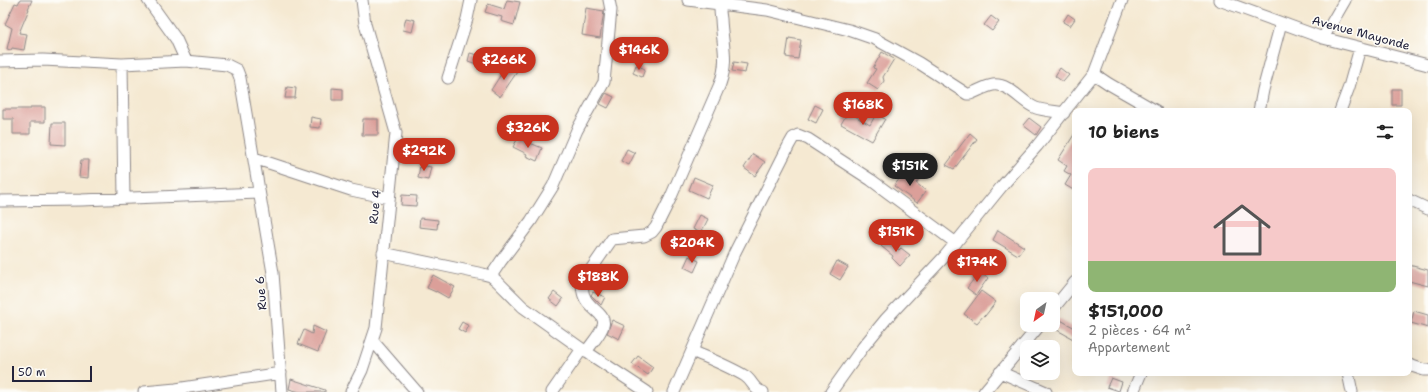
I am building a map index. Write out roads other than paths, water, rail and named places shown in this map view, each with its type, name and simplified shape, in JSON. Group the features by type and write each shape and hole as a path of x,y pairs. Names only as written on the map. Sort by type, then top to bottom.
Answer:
{"street":[{"path":"148,0 176,39 186,61"},
{"name":"Rue 4","path":"351,392 362,370 376,328 396,133 365,24 362,0"},
{"path":"448,78 466,24 471,0"},
{"path":"491,276 531,221 553,186 577,130 604,82 611,10 609,0"},
{"path":"688,0 720,2 767,10 849,30 875,39 919,63 967,94 992,85 999,85 1005,87 1037,108 1064,113"},
{"path":"831,392 863,346 945,256 1064,113 1094,74 1122,0"},
{"name":"Avenue Mayonde","path":"1219,0 1323,38 1428,65"},
{"path":"1323,38 1345,0"},
{"path":"552,392 603,327 603,317 587,303 582,288 584,281 612,239 644,236 652,232 656,227 670,199 720,84 726,60 720,2"},
{"path":"1260,108 1281,23"},
{"path":"1341,108 1349,87 1360,48"},
{"name":"Rue 6","path":"0,61 43,60 122,64 186,61 227,65 239,72 273,273 282,392"},
{"path":"122,64 124,198"},
{"path":"1094,74 1151,108"},
{"path":"674,392 735,252 795,136 798,135 808,139 871,180 956,243"},
{"path":"254,158 351,190 389,198"},
{"path":"0,201 259,193"},
{"path":"1412,201 1428,209"},
{"path":"384,253 491,276 523,306 584,350 647,392"},
{"path":"1060,300 1072,286"},
{"path":"984,392 1034,332"},
{"path":"372,340 417,392"},
{"path":"692,351 739,373 751,382 755,389 763,392"},
{"path":"1412,366 1428,370"},
{"path":"1000,372 1046,392"},
{"path":"144,392 176,389 281,373"},
{"path":"1134,392 1140,376"},
{"path":"1349,376 1352,392"}]}
